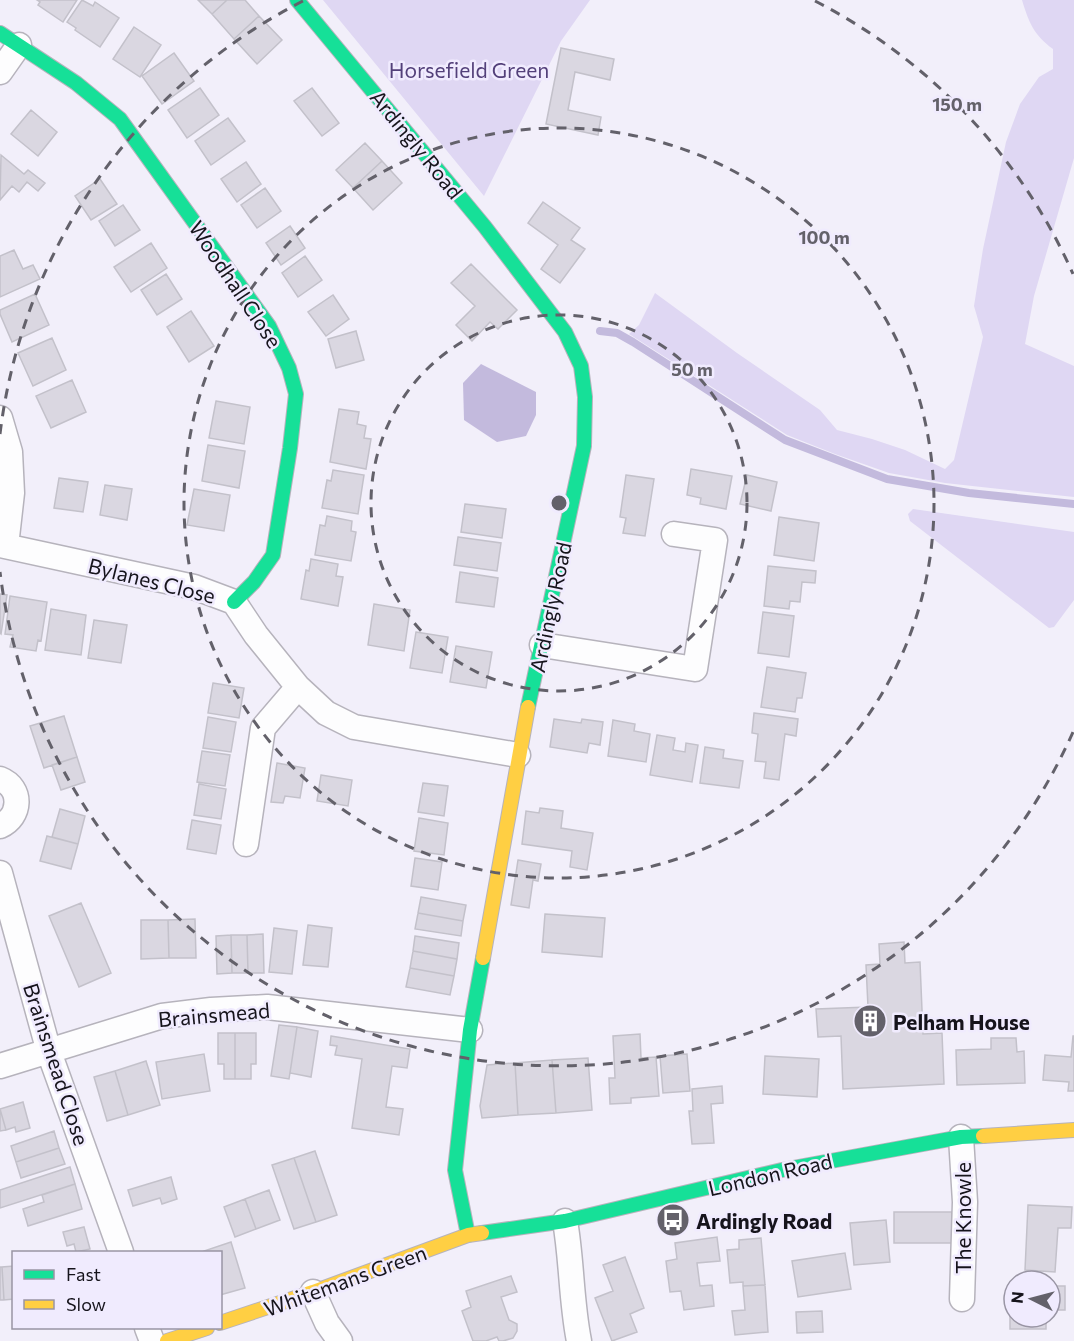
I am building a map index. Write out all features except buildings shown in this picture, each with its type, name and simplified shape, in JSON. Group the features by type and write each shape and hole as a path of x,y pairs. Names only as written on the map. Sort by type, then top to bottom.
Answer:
{"street":[{"name":"Ardingly Road","path":"297,0 485,227 565,332 581,366 585,397 584,446 518,755 470,1030 455,1170 468,1235"},
{"path":"0,72 9,39"},
{"name":"Woodhall Close","path":"9,39 76,83 120,119 269,326 289,368 296,394 273,555 254,582 234,602"},
{"path":"0,418 10,452 12,493 3,545"},
{"path":"542,645 695,669 715,540 674,534"},
{"name":"Bylanes Close","path":"3,545 194,587 234,602 256,635 298,687 326,713 354,727 518,755"},
{"path":"246,844 264,728 298,687"},
{"path":"0,779 11,786 17,801 14,816 0,826"},
{"name":"Brainsmead Close","path":"0,873 49,1052 121,1251"},
{"name":"Brainsmead","path":"0,1066 162,1016 211,1010 267,1006 470,1030"},
{"name":"London Road","path":"468,1235 565,1221 794,1168 961,1137 1074,1130"},
{"name":"The Knowle","path":"961,1137 966,1202 962,1299"},
{"path":"565,1221 579,1341"},
{"name":"Whitemans Green","path":"222,1322 468,1235"},
{"path":"312,1292 327,1323 340,1341"},
{"path":"167,1341 204,1329"}],"green space":[{"name":"Horsefield Green","path":"323,0 590,0 561,41 484,196"},
{"path":"1022,0 1074,0 1074,158 1034,296 1025,344 1074,366 1074,497 945,483 889,473 835,454 787,435 629,334 639,325 655,293 820,410 837,430 905,450 945,469 954,460 983,337 974,306 983,249 1006,142 1020,104 1039,77 1053,69 1053,49 1033,28"},
{"path":"913,509 1074,532 1074,600 1054,627 1049,628 910,521 908,514"}],"shaded area":[{"path":"481,364 536,392 536,415 526,436 497,442 464,420 463,383"}],"waterway":[{"path":"600,331 617,333 633,342 785,440 887,479 969,493 1074,504"}],"traffic: fast":[{"path":"297,0 485,227 565,332 581,366 585,397 584,446 528,707"},
{"path":"0,33 76,83 120,119 269,326 289,368 296,394 273,555 254,582 234,602"},
{"path":"468,1235 455,1170 470,1030 483,958"},
{"path":"482,1233 565,1221 782,1170 961,1137 983,1136"}],"traffic: slow":[{"path":"483,958 528,707"},
{"path":"983,1136 1074,1130"},
{"path":"222,1322 313,1292 468,1235 482,1233"},
{"path":"167,1341 204,1329"}],"place":[{"name":"Pelham House","path":"870,1021"},
{"name":"Ardingly Road","path":"673,1220"}]}
